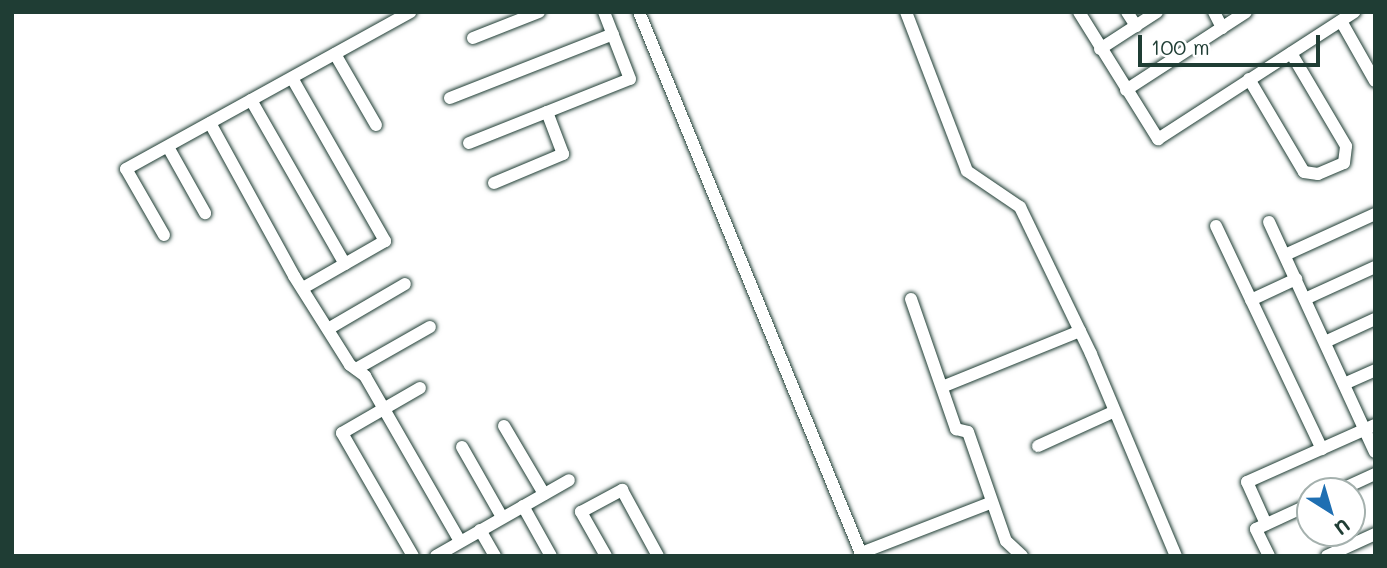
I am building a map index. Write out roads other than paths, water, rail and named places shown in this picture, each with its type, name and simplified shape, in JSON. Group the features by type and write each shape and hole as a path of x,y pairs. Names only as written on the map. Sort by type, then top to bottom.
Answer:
{"street":[{"path":"163,235 126,169 410,12"},
{"path":"473,38 539,12"},
{"path":"469,143 630,79 604,12"},
{"path":"639,12 862,554 990,503"},
{"path":"906,12 967,171 1020,207 1080,331 1112,412 1176,556"},
{"path":"1079,12 1126,90 1159,138 1354,12"},
{"path":"1128,12 1136,26"},
{"path":"1100,49 1157,12"},
{"path":"1214,12 1222,28"},
{"path":"1126,90 1246,12"},
{"path":"1341,21 1375,81"},
{"path":"450,98 613,34"},
{"path":"1249,79 1304,172 1318,174 1344,163 1346,146 1291,53"},
{"path":"335,54 376,125"},
{"path":"292,78 385,241 303,288"},
{"path":"251,100 345,264"},
{"path":"494,183 563,154 547,112"},
{"path":"210,123 303,288 356,369 365,376 460,541"},
{"path":"168,147 205,213"},
{"path":"1285,255 1375,215"},
{"path":"1269,222 1344,384 1370,427 1375,452"},
{"path":"1216,226 1322,449"},
{"path":"1305,299 1375,267"},
{"path":"1251,300 1296,279"},
{"path":"328,329 405,284"},
{"path":"911,299 957,431 968,432 990,503 1008,544 1016,546 1022,556"},
{"path":"1325,342 1375,319"},
{"path":"356,369 430,327"},
{"path":"942,387 1080,331"},
{"path":"1344,384 1375,370"},
{"path":"413,556 342,433 420,388"},
{"path":"1038,446 1112,412"},
{"path":"504,426 544,494"},
{"path":"1266,524 1247,482 1370,427"},
{"path":"462,447 502,517"},
{"path":"436,556 569,480"},
{"path":"606,556 581,512 622,490 658,556"},
{"path":"523,506 551,556"},
{"path":"1269,556 1256,529 1296,510"},
{"path":"480,530 495,556"},
{"path":"1327,556 1375,534"}]}
